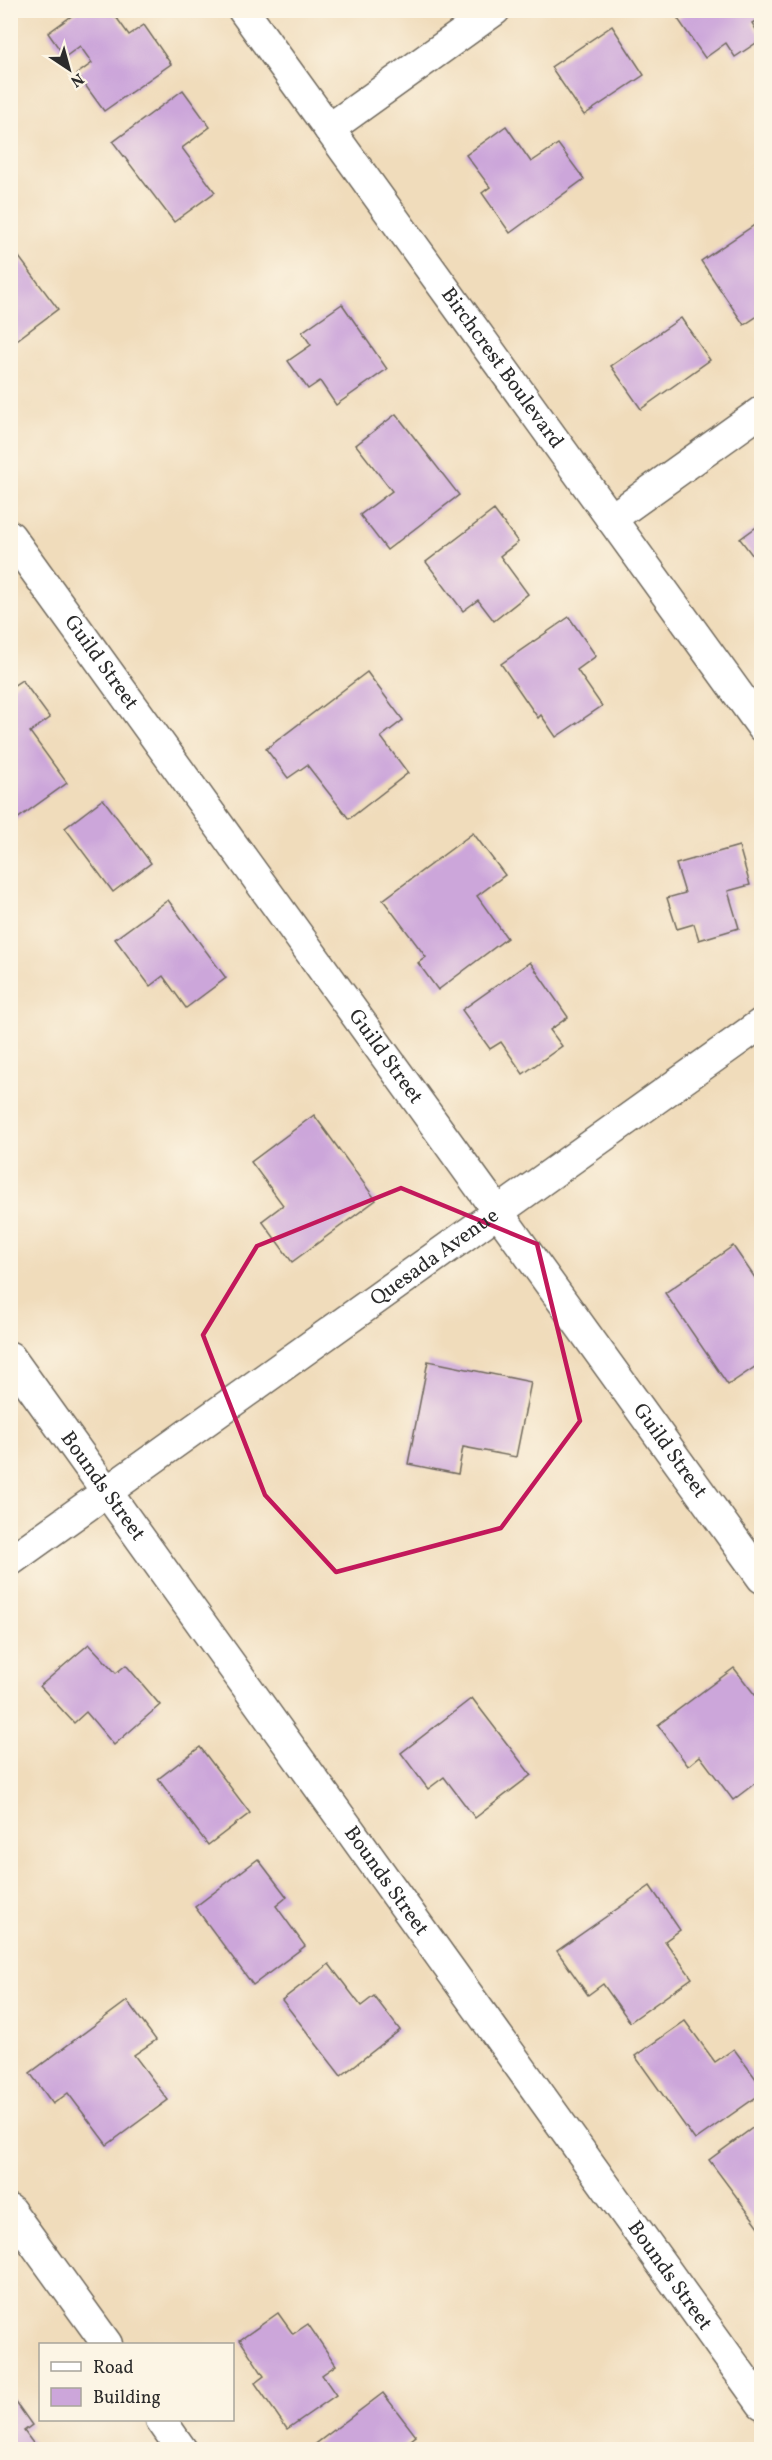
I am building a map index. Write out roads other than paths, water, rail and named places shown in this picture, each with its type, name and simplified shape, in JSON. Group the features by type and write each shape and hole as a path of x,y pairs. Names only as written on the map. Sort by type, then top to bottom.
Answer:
{"street":[{"name":"Birchcrest Boulevard","path":"243,10 762,727"},
{"path":"329,129 495,10"},
{"path":"611,519 762,411"},
{"name":"Guild Street","path":"10,536 762,1578"},
{"name":"Quesada Avenue","path":"10,1561 762,1023"},
{"name":"Bounds Street","path":"10,1357 762,2404"},
{"path":"10,2210 106,2343"},
{"path":"162,2421 182,2450"}]}
